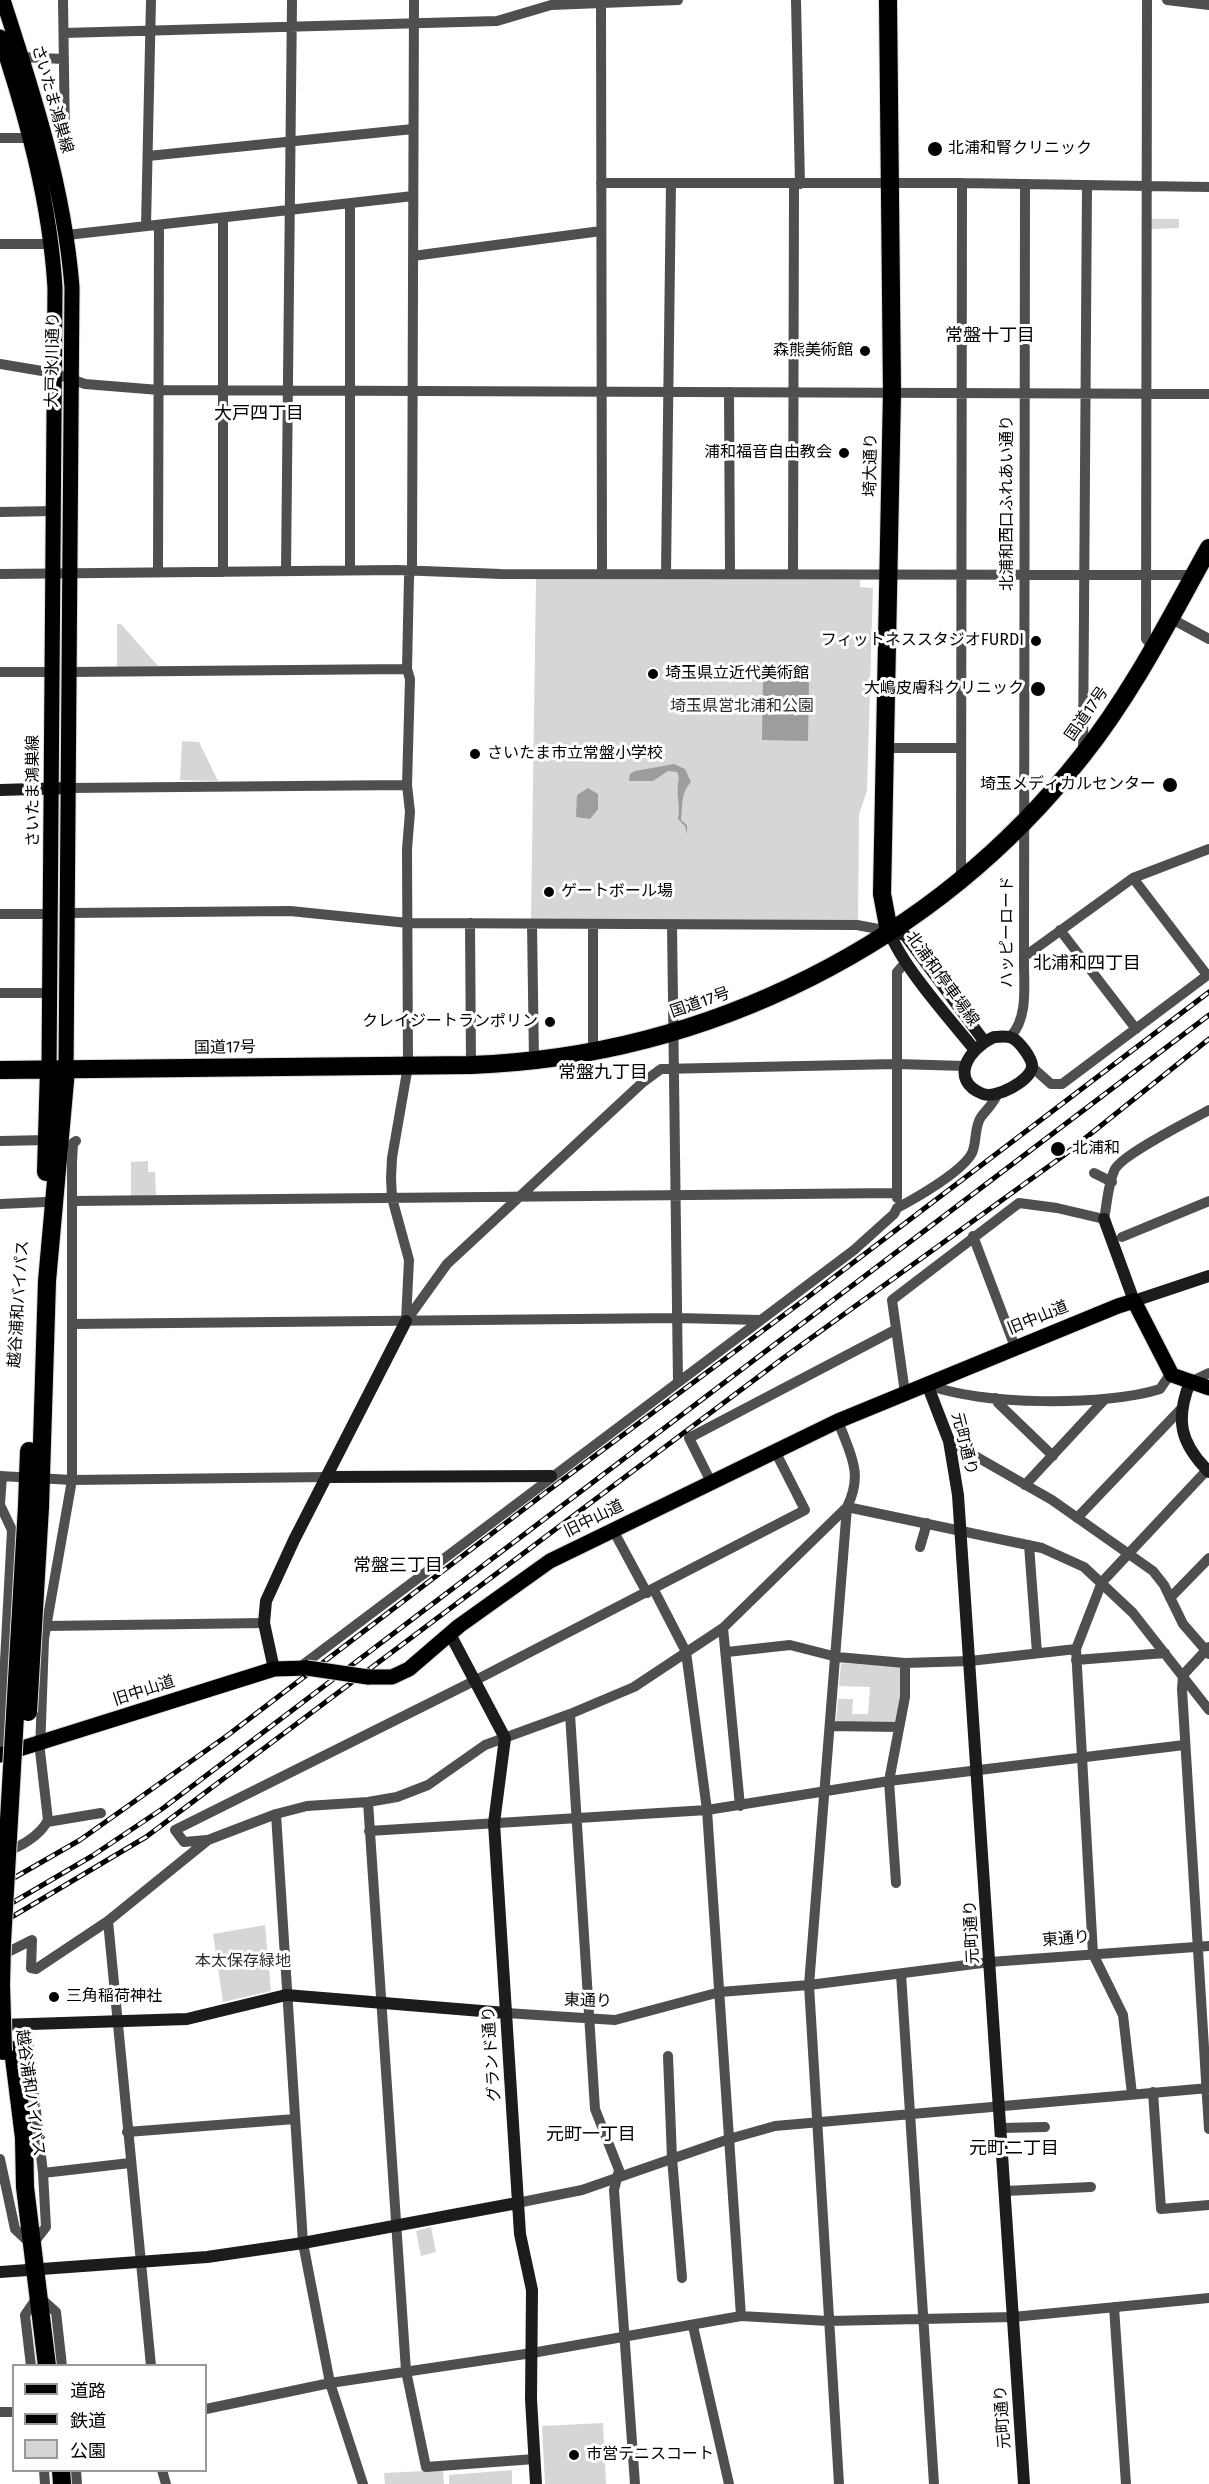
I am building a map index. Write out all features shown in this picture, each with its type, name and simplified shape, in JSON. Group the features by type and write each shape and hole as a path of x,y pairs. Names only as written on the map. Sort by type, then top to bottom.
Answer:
{"highway":[{"name":"埼大通り","path":"888,0 892,392 882,894 889,931"},
{"name":"国道17号","path":"0,1070 471,1065 534,1061 593,1052 672,1033 792,988 845,960 889,931 961,879 1023,823 1083,755 1112,715 1153,648 1209,548"},
{"name":"越谷浦和バイパス","path":"47,2364 25,2187 24,2138 13,2050 12,1986 47,1140 57,1070"},
{"name":"越谷浦和バイパス","path":"34,1479 47,1281 57,1070"}],"main road":[{"name":"さいたま鴻巣線","path":"3,0 9,56 47,211"},
{"name":"さいたま鴻巣線","path":"0,37 9,56 63,209"},
{"name":"大戸氷川通り","path":"63,209 72,287 70,573"},
{"name":"大戸氷川通り","path":"47,211 52,244 54,511"},
{"name":"さいたま鴻巣線","path":"54,511 50,993 57,1070"},
{"path":"57,1070 68,913 70,573"},
{"path":"1134,1301 1171,1373 1190,1383 1209,1388"},
{"name":"旧中山道","path":"0,1755 274,1669 303,1667 383,1678 400,1674 534,1571 613,1530 838,1422 1015,1347 1134,1301"}],"street":[{"path":"63,0 65,138"},
{"path":"146,226 151,0"},
{"path":"286,570 292,0"},
{"path":"406,1321 409,1260 392,1198 392,1158 408,1066 407,849 410,812 407,785 413,391 414,0"},
{"path":"64,33 497,21 551,2 678,0"},
{"path":"793,574 797,184 796,0"},
{"path":"1147,0 1146,639 1153,648"},
{"path":"1167,0 1209,5"},
{"path":"601,3 603,574"},
{"path":"9,56 63,59"},
{"path":"148,156 413,129"},
{"path":"0,138 29,138"},
{"path":"601,183 962,183 1209,187"},
{"path":"666,573 670,183"},
{"path":"961,879 962,183"},
{"name":"北浦和西口ふれあい通り","path":"1023,823 1025,184"},
{"path":"1083,755 1087,186"},
{"path":"67,235 412,196"},
{"path":"350,204 351,570"},
{"path":"223,218 223,572"},
{"path":"158,572 159,225"},
{"path":"413,256 601,231"},
{"path":"0,244 52,244"},
{"path":"0,364 54,373 85,384 159,390 1209,394"},
{"path":"729,392 730,573"},
{"path":"0,512 54,511"},
{"path":"0,574 351,570 603,574 1194,575"},
{"path":"1170,618 1209,639"},
{"path":"70,672 408,669"},
{"path":"0,672 53,672"},
{"path":"886,748 960,748"},
{"path":"0,790 407,785"},
{"name":"ハッピーロード","path":"1010,1037 1019,1028 1022,1017 1023,823"},
{"path":"1024,954 1133,878 1209,849"},
{"path":"1032,1067 1051,1084 1062,1084 1208,974 1133,878"},
{"path":"68,913 290,911 408,923 857,925 889,931"},
{"path":"0,914 51,914"},
{"path":"470,923 471,1065"},
{"path":"532,924 534,1061"},
{"path":"593,925 593,1052"},
{"path":"672,925 678,1382"},
{"path":"1060,930 1136,1029"},
{"name":"北浦和停車場線","path":"889,931 893,944 974,1050"},
{"name":"北浦和停車場線","path":"889,931 905,935 984,1041"},
{"path":"303,1667 551,1476 854,1250 894,1214 897,1208 897,972 906,962"},
{"path":"0,993 50,993"},
{"path":"897,1208 920,1196 968,1158 980,1118 992,1107 998,1095 1030,1073 1031,1061 1017,1041 1010,1037 994,1037 984,1041 974,1050 965,1066 967,1079 977,1090 989,1095 998,1095"},
{"path":"274,1669 264,1623 266,1601 406,1321 447,1264 644,1081 661,1069 673,1068 965,1066"},
{"path":"1134,1301 1104,1219 1118,1166 1154,1141 1209,1110"},
{"path":"0,1141 47,1140"},
{"path":"0,1854 14,1849 43,1830 47,1822 40,1743 46,1626 72,1480 72,1201 73,1143 76,1142"},
{"path":"1094,1173 1112,1182"},
{"path":"72,1201 897,1193"},
{"path":"1122,1237 1209,1200"},
{"path":"0,1203 45,1202"},
{"path":"904,1393 892,1300 1019,1203 1053,1207 1104,1219"},
{"path":"973,1236 1015,1347"},
{"name":"旧中山道","path":"1134,1301 1209,1276"},
{"path":"73,1324 677,1318 760,1320"},
{"path":"711,1482 689,1438 895,1330"},
{"path":"927,1384 953,1393 996,1398 1104,1400 1160,1389 1171,1373"},
{"path":"1132,2094 1123,2015 1093,1954 1076,1655 1102,1582 1208,1470 1187,1442 1180,1426 1180,1410 1190,1383 1209,1373"},
{"name":"元町通り","path":"927,1384 950,1441 961,1529 979,1770 1024,2484"},
{"path":"996,1398 998,1403 1053,1456"},
{"path":"1025,1485 1104,1400"},
{"path":"1077,1518 1180,1410"},
{"path":"775,1451 805,1510 476,1680 175,1830 184,1842 208,1840 276,1814 307,1806 368,1802 397,1797 428,1785 470,1753 634,1687 723,1628 847,1507 854,1493 857,1472 838,1422"},
{"path":"950,1441 1052,1500 1153,1571 1183,1624 1208,1650 1183,1675 1184,1745 1203,1947 1209,2129"},
{"path":"0,1755 4,1627 12,1530 0,1505 1,1476 72,1480 551,1476"},
{"path":"847,1507 1029,1545 1084,1567 1133,1613 1209,1710"},
{"path":"839,2484 808,1985 837,1657 847,1507"},
{"path":"920,1547 927,1523"},
{"path":"613,1530 686,1652 707,1810 741,2316"},
{"path":"1029,1545 1037,1653"},
{"path":"1170,1598 1209,1557"},
{"path":"46,1626 264,1623"},
{"path":"723,1628 740,1806"},
{"path":"450,1634 505,1738"},
{"path":"727,1652 790,1645 837,1657 905,1663 970,1661 1037,1653 1076,1655 1165,1653"},
{"path":"896,1883 889,1782 905,1697 905,1663"},
{"path":"570,1714 596,2109 619,2170 614,2190 635,2484"},
{"path":"830,1726 899,1726"},
{"name":"グランド通り","path":"505,1738 494,1823 517,2203 520,2234 532,2290 536,2484"},
{"path":"369,1831 707,1810 889,1782 1184,1745"},
{"path":"368,1802 406,2371 426,2467 535,2459"},
{"path":"47,1822 101,1813"},
{"path":"276,1814 303,2243 330,2383 363,2484"},
{"path":"0,1956 32,1940 30,1963 31,1968 36,1969 108,1921 208,1840"},
{"path":"108,1921 139,2262 151,2364"},
{"name":"東通り","path":"0,2025 187,2019 286,1995 615,2020 720,1992 808,1985 990,1962 1203,1947"},
{"path":"901,1974 934,2484"},
{"path":"0,2159 1,2174 15,2229 32,2245 46,2227 43,2173 26,2024"},
{"path":"668,2056 672,2158 682,2278"},
{"path":"0,2272 207,2257 303,2243 517,2203 582,2190 729,2139 775,2126 1208,2088"},
{"path":"1153,2092 1161,2209 1209,2205"},
{"path":"127,2132 295,2119"},
{"path":"1001,2128 1045,2127"},
{"path":"43,2173 130,2163"},
{"path":"1005,2191 1091,2187"},
{"path":"31,2364 25,2315 38,2296 56,2312 62,2364"},
{"path":"207,2409 330,2383 532,2353 741,2316 828,2321 1013,2317 1209,2298"},
{"path":"1114,2307 1126,2484"},
{"path":"693,2326 729,2484"}],"green space":[{"path":"1151,219 1179,219 1179,228 1151,229"},
{"name":"埼玉県営北浦和公園","path":"536,579 860,580 860,587 873,588 867,791 859,814 858,923 531,921"},
{"path":"117,624 121,624 158,666 117,667"},
{"path":"182,741 199,742 218,781 180,780"},
{"path":"148,1161 148,1172 155,1172 156,1195 131,1196 131,1162"},
{"path":"841,1663 902,1667 902,1697 896,1724 836,1723 838,1699 853,1699 852,1714 868,1714 870,1687 839,1686"},
{"name":"本太保存緑地","path":"265,1925 271,1991 223,2002 213,1934"},
{"path":"431,2227 436,2252 421,2256 416,2231"},
{"name":"市営テニスコート","path":"603,2423 606,2484 545,2484 542,2426"},
{"path":"443,2470 444,2484 385,2484 384,2473"},
{"path":"512,2470 512,2484 449,2484 449,2475"}],"shaded area":[{"path":"763,676 809,677 808,741 762,740"},
{"path":"674,764 685,769 691,782 685,791 682,805 681,820 687,825 687,834 685,826 678,819 679,778 677,772 668,771 653,781 629,781 630,774 635,771"},
{"path":"588,788 598,794 598,809 590,819 576,817 577,795"}],"railway":[{"path":"0,1886 80,1840 228,1735 1209,992"},
{"path":"0,1910 92,1856 162,1809 1209,1015"},
{"path":"0,1924 146,1837 782,1359 1063,1156 1209,1039"}],"place":[{"name":"北浦和腎クリニック","path":"935,149"},
{"name":"森熊美術館","path":"865,351"},
{"name":"浦和福音自由教会","path":"844,453"},
{"name":"フィットネススタジオFURDI","path":"1036,641"},
{"name":"埼玉県立近代美術館","path":"653,674"},
{"name":"大嶋皮膚科クリニック","path":"1038,689"},
{"name":"さいたま市立常盤小学校","path":"475,754"},
{"name":"埼玉メディカルセンター","path":"1170,785"},
{"name":"ゲートボール場","path":"549,892"},
{"name":"クレイジートランポリン","path":"550,1022"},
{"name":"北浦和","path":"1058,1149"},
{"name":"三角稲荷神社","path":"54,1997"},
{"name":"市営テニスコート","path":"574,2455"}],"district":[{"name":"常盤十丁目","path":"990,336"},
{"name":"大戸四丁目","path":"259,414"},
{"name":"北浦和四丁目","path":"1087,964"},
{"name":"常盤九丁目","path":"603,1073"},
{"name":"常盤三丁目","path":"398,1566"},
{"name":"元町一丁目","path":"591,2135"},
{"name":"元町二丁目","path":"1014,2149"}]}
